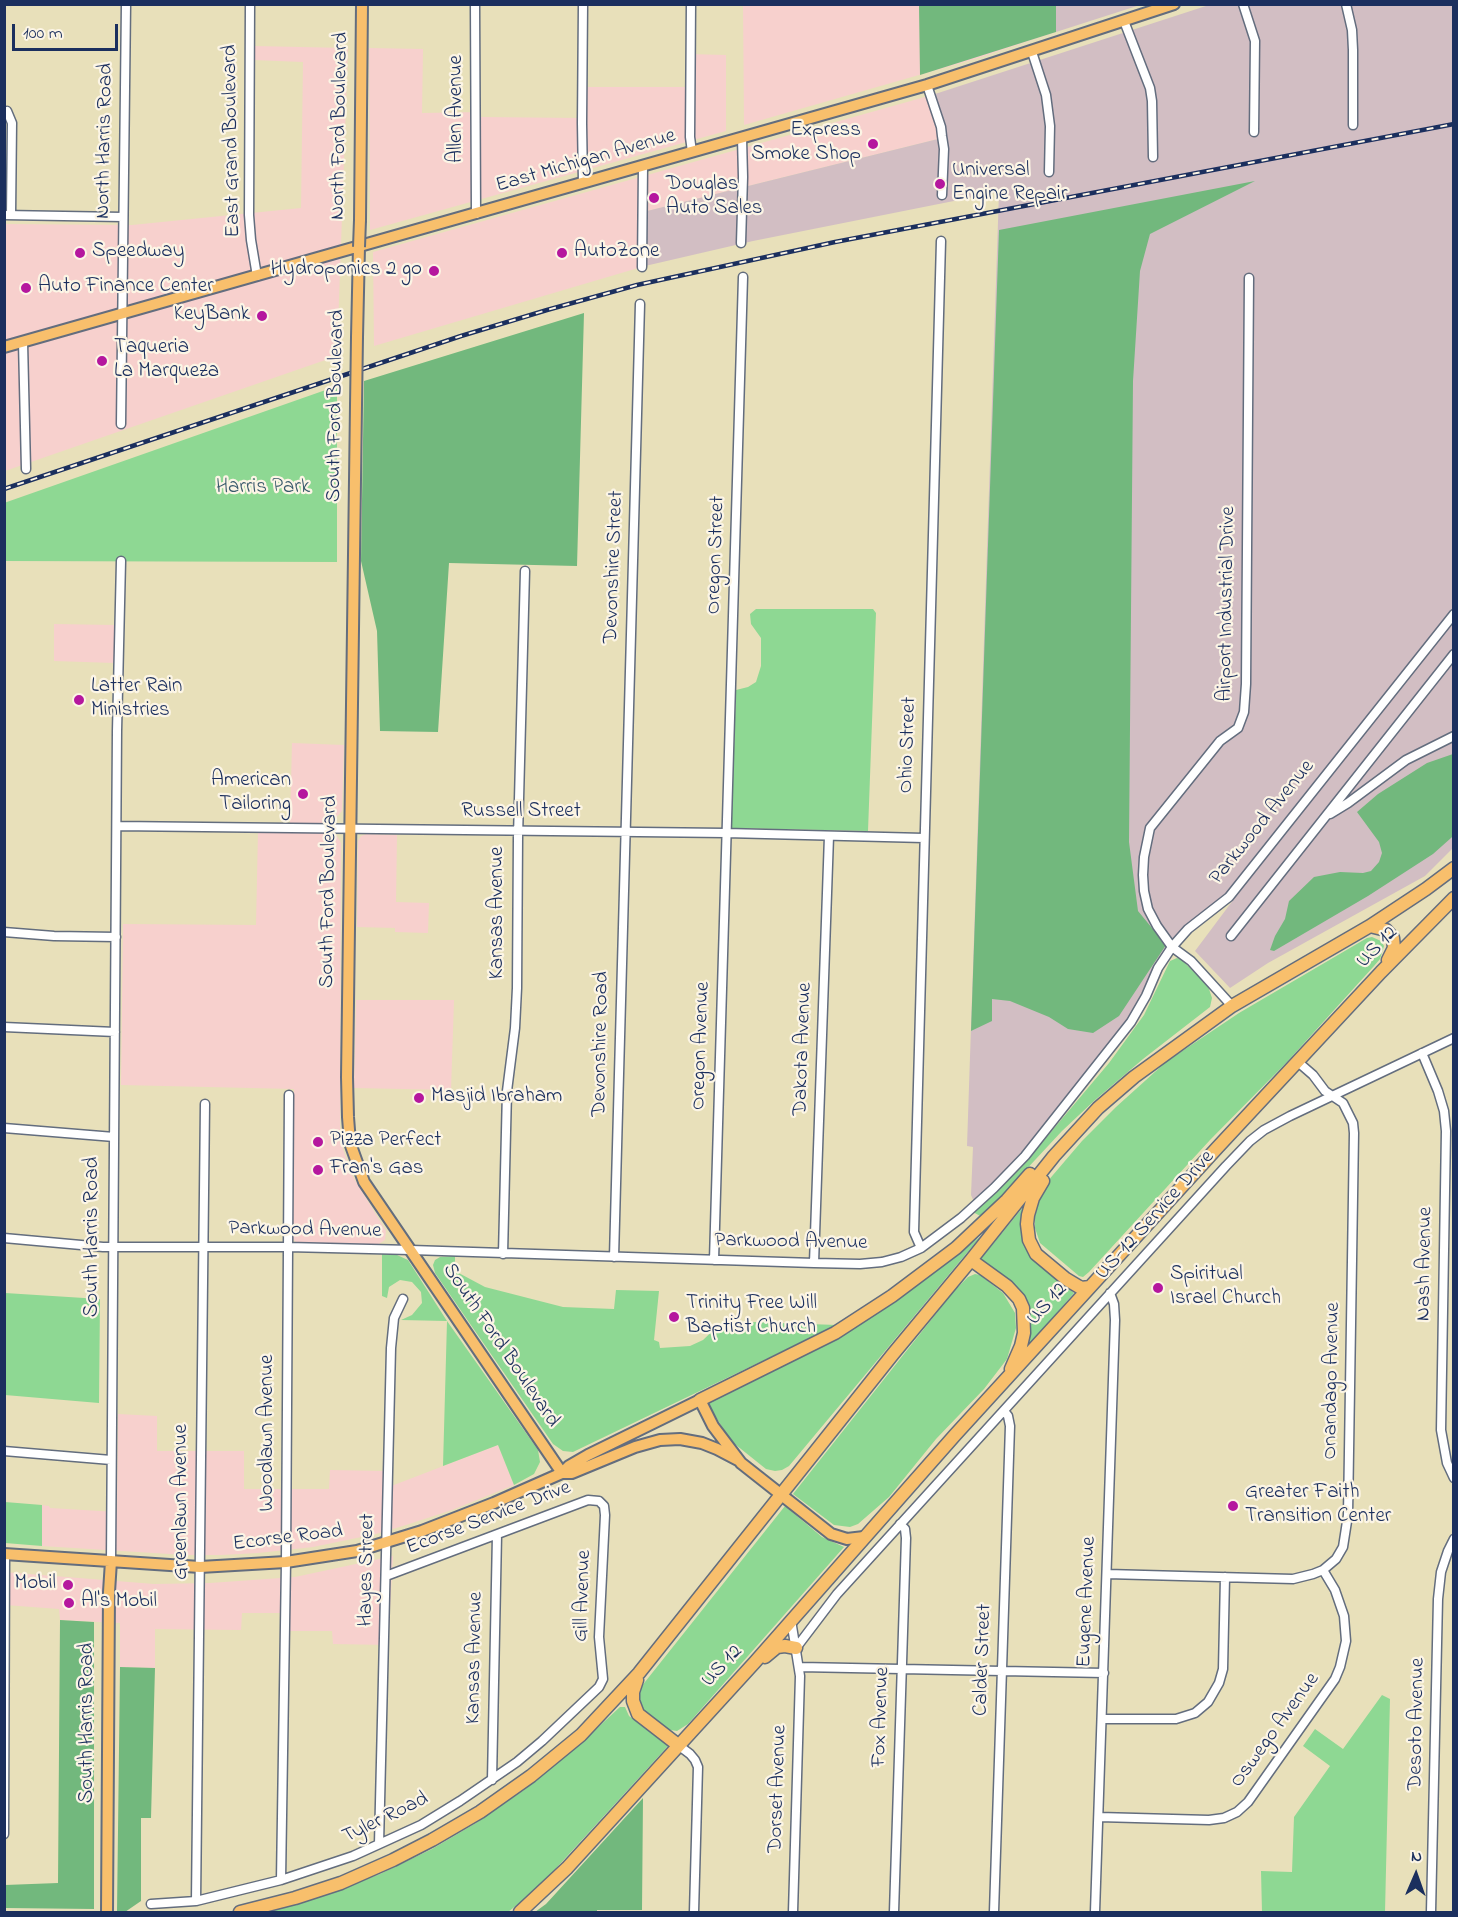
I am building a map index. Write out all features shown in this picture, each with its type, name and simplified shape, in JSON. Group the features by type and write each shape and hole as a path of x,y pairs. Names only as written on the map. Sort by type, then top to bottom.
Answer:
{"highway":[{"name":"US 12","path":"240,1912 341,1883 432,1840 480,1812 531,1776 581,1735 639,1673 893,1354 1077,1130 1098,1108 1134,1077 1232,1006 1370,926 1454,868"},
{"name":"US 12","path":"520,1912 543,1893 567,1868 1090,1287 1381,972 1454,898"},
{"path":"1370,926 1386,930 1394,942 1392,955 1381,972"},
{"path":"1077,1130 1033,1198 1028,1215 1027,1233 1036,1254 1045,1262 1076,1286 1090,1287"},
{"path":"700,1400 835,1333 892,1296 956,1248 1077,1130"},
{"path":"971,1260 1007,1286 1019,1299 1023,1308 1024,1333 1021,1346 1002,1385"},
{"path":"694,1727 703,1723 774,1649 785,1646 797,1651"},
{"path":"639,1673 633,1692 634,1707 644,1720 678,1745"}],"main road":[{"name":"North Ford Boulevard","path":"359,248 362,4"},
{"name":"East Michigan Avenue","path":"4,347 927,85 1174,4"},
{"name":"South Ford Boulevard","path":"359,248 347,1107 350,1143 364,1182 562,1473"},
{"name":"Ecorse Road","path":"562,1473 568,1466 700,1400 713,1426 740,1462"},
{"name":"Ecorse Road","path":"5,1554 200,1567 286,1562 357,1551 433,1527 562,1473 572,1473 592,1466 644,1443 669,1439 702,1443 717,1449 740,1462 831,1534 847,1539 864,1537"},
{"name":"South Harris Road","path":"107,1912 111,1562"}],"street":[{"name":"North Harris Road","path":"122,314 126,4"},
{"name":"East Grand Boulevard","path":"250,4 249,215 257,276"},
{"name":"Allen Avenue","path":"475,4 476,213"},
{"path":"583,183 584,4"},
{"path":"691,4 690,137 692,152"},
{"path":"1243,4 1255,41 1254,132"},
{"path":"1347,4 1353,50 1353,125"},
{"path":"1124,21 1150,88 1153,157"},
{"path":"1032,52 1046,95 1050,126 1049,172"},
{"path":"927,85 941,127 944,149 942,195"},
{"path":"7,111 12,123 8,215 123,217"},
{"path":"741,243 742,138"},
{"path":"642,267 643,166"},
{"name":"Ohio Street","path":"921,1248 914,1232 941,241"},
{"name":"Oregon Street","path":"726,833 743,277"},
{"name":"Airport Industrial Drive","path":"1232,1006 1191,962 1172,947 1157,927 1148,909 1144,891 1144,857 1150,828 1220,741 1238,728 1244,712 1249,278"},
{"name":"Devonshire Street","path":"625,832 640,304"},
{"path":"121,424 122,314"},
{"path":"23,342 26,469"},
{"name":"South Harris Road","path":"111,1562 121,561"},
{"name":"Kansas Avenue","path":"503,1254 507,1091 515,1028 517,988 518,831 525,571"},
{"name":"Parkwood Avenue","path":"4,1238 114,1246 288,1247 814,1263 882,1262 901,1257 921,1248 961,1218 1025,1156 1131,1022 1158,968 1172,947 1188,929 1229,897 1454,614"},
{"path":"1231,936 1454,654"},
{"path":"1323,818 1406,759 1454,736"},
{"name":"Russell Street","path":"117,826 726,833 924,838"},
{"name":"Devonshire Road","path":"614,1257 625,832"},
{"name":"Oregon Avenue","path":"714,1260 726,833"},
{"name":"Dakota Avenue","path":"814,1263 829,836"},
{"path":"4,932 116,937"},
{"path":"4,1027 115,1032"},
{"name":"US-12 Service Drive","path":"797,1651 837,1594 1250,1141 1278,1122 1454,1038"},
{"name":"Nash Avenue","path":"1422,1053 1438,1091 1444,1111 1446,1131 1441,1430 1447,1463 1454,1478"},
{"name":"Onandago Avenue","path":"1298,1062 1313,1075 1325,1091 1343,1103 1353,1123 1354,1133 1348,1515 1343,1547 1336,1559 1323,1570"},
{"name":"Woodlawn Avenue","path":"281,1880 289,1095"},
{"name":"Greenlawn Avenue","path":"196,1901 205,1104"},
{"path":"4,1128 114,1137"},
{"name":"Eugene Avenue","path":"1095,1912 1115,1320 1114,1304 1110,1293"},
{"name":"Hayes Street","path":"379,1844 392,1347 394,1318 403,1299"},
{"name":"Calder Street","path":"994,1912 1010,1426 1008,1416 1004,1411"},
{"path":"4,1451 111,1460"},
{"name":"Ecorse Service Drive","path":"386,1576 588,1500 599,1501 604,1506"},
{"name":"Gill Avenue","path":"599,1687 603,1679 599,1637 604,1506"},
{"name":"Fox Avenue","path":"894,1912 906,1532 900,1524"},
{"name":"Kansas Avenue","path":"492,1780 497,1536"},
{"name":"Desoto Avenue","path":"1431,1912 1438,1599 1442,1572 1454,1539"},
{"path":"4,1834 5,1554"},
{"path":"1107,1574 1293,1579 1323,1570"},
{"name":"Oswego Avenue","path":"1099,1817 1209,1820 1224,1818 1237,1812 1248,1802 1335,1679 1340,1667 1346,1641 1344,1616 1335,1590 1323,1570"},
{"path":"1102,1719 1176,1719 1196,1713 1208,1702 1219,1683 1222,1669 1225,1577"},
{"path":"791,1620 797,1651"},
{"name":"Dorset Avenue","path":"793,1912 800,1667 797,1651"},
{"path":"800,1667 1104,1673"},
{"name":"Tyler Road","path":"151,1904 196,1901 281,1880 332,1864 421,1825 492,1780 542,1741 599,1687"},
{"path":"678,1745 695,1760 698,1767 694,1912"}],"shaded area":[{"path":"1056,4 1140,5 1056,32"},
{"path":"743,5 1056,5 1056,32 975,59 744,125"},
{"path":"1209,5 1453,5 1453,848 1425,876 1268,963 1230,988 1195,951 1350,744 1223,897 1192,920 1158,959 1133,1011 1115,1037 1033,1140 974,1202 971,1195 973,1147 967,1146 999,192 753,241 645,266 647,211 946,137 932,95"},
{"path":"253,46 348,48 337,356 5,471 4,224 132,225 301,208 303,62 253,60"},
{"path":"369,48 423,49 422,113 481,112 481,117 579,118 580,87 687,87 688,54 726,55 726,131 370,230"},
{"path":"932,95 946,137 647,211 645,266 374,346 373,252"},
{"path":"54,624 114,625 114,663 54,661"},
{"path":"292,743 344,745 342,811 331,823 290,823"},
{"path":"258,831 330,833 337,836 341,843 340,1126 343,1149 352,1175 386,1231 385,1240 377,1245 297,1243 293,1239 294,1089 121,1085 123,924 256,925"},
{"path":"367,834 397,835 396,902 429,903 428,933 395,932 395,928 357,927 358,841 361,836"},
{"path":"356,1000 454,1000 451,1090 354,1088"},
{"path":"118,1414 157,1416 157,1451 244,1451 244,1489 329,1489 330,1470 384,1471 384,1485 394,1485 498,1445 514,1485 452,1510 406,1525 376,1534 313,1547 258,1553 185,1555 42,1546 42,1505 50,1508 117,1512"},
{"path":"393,1556 388,1645 333,1644 332,1631 282,1631 281,1613 242,1613 241,1630 155,1629 155,1668 120,1667 120,1623 60,1620 59,1609 5,1605 4,1572 154,1584 210,1583 295,1577"}],"green space":[{"path":"919,5 1056,5 1056,32 920,75"},
{"path":"1255,181 1150,234 1140,271 1133,381 1129,842 1138,911 1166,945 1119,1016 1093,1033 1068,1029 1049,1017 1010,1001 992,999 992,1021 971,1031 999,230"},
{"path":"584,313 577,566 449,563 438,732 380,731 377,631 361,561 364,381"},
{"name":"Harris Park","path":"337,386 337,562 5,561 4,503"},
{"path":"756,609 873,609 876,613 868,831 731,828 736,690 756,682 761,666 761,638 751,624 750,614"},
{"path":"1453,754 1454,835 1433,854 1368,896 1274,951 1270,950 1285,919 1289,901 1314,877 1340,872 1363,873 1371,871 1379,862 1382,853 1379,842 1357,812 1378,794 1427,763"},
{"path":"1372,937 1381,941 1384,946 1380,959 1286,1063 1210,1140 1089,1272 1083,1277 1079,1276 1040,1243 1035,1228 1035,1216 1047,1182 1082,1141 1116,1107 1166,1062 1239,1013"},
{"path":"1181,959 1208,986 1212,998 1210,1007 1095,1100 1062,1131 982,1217 973,1212 1034,1152 1109,1063 1144,1015 1170,961"},
{"path":"1024,1206 1022,1217 1038,1263 1074,1293 1026,1349 1029,1315 980,1260"},
{"path":"981,1236 789,1466 775,1471 766,1469 731,1441 707,1403 855,1326 916,1286"},
{"path":"382,1254 397,1255 408,1260 447,1321 401,1320 412,1315 422,1303 421,1292 412,1282 400,1280 389,1287 387,1298 382,1296"},
{"path":"455,1256 455,1271 485,1287 563,1307 614,1309 616,1290 659,1291 654,1340 659,1342 660,1348 690,1346 703,1340 723,1321 837,1325 573,1452 563,1451 553,1444 435,1273 433,1265 435,1260 440,1257"},
{"path":"975,1274 980,1275 1003,1293 1015,1313 1016,1328 1007,1359 984,1389 936,1439 889,1497 858,1524 850,1527 834,1525 793,1494 954,1291 968,1277"},
{"path":"5,1293 100,1299 99,1403 5,1395"},
{"path":"447,1321 538,1450 540,1462 534,1474 514,1485 498,1445 443,1466"},
{"path":"5,1502 42,1505 42,1546 5,1543"},
{"path":"785,1506 822,1537 844,1547 688,1724 677,1731 664,1729 642,1711 637,1698 641,1687"},
{"path":"60,1620 94,1622 94,1909 5,1908 5,1885 58,1883"},
{"path":"120,1667 155,1668 151,1818 141,1818 141,1901 125,1912 117,1912"},
{"path":"1382,1695 1390,1699 1385,1912 1262,1912 1261,1871 1292,1872 1294,1817 1330,1766 1303,1746 1315,1729 1343,1749"},
{"path":"620,1707 625,1707 629,1716 668,1746 537,1889 508,1912 263,1912 332,1892 380,1874 432,1849 476,1823 524,1790"},
{"path":"643,1798 642,1910 535,1912 546,1904"}],"railway":[{"path":"4,489 461,336 637,285 835,242 1454,124"}],"place":[{"name":"Express Smoke Shop","path":"873,144"},
{"name":"Universal Engine Repair","path":"940,184"},
{"name":"Douglas Auto Sales","path":"654,198"},
{"name":"Speedway","path":"80,253"},
{"name":"AutoZone","path":"562,253"},
{"name":"Hydroponics 2 go","path":"434,271"},
{"name":"Auto Finance Center","path":"26,288"},
{"name":"KeyBank","path":"262,316"},
{"name":"Taqueria La Marqueza","path":"102,361"},
{"name":"Latter Rain Ministries","path":"79,700"},
{"name":"American Tailoring","path":"303,794"},
{"name":"Masjid Ibraham","path":"419,1098"},
{"name":"Pizza Perfect","path":"318,1142"},
{"name":"Fran's Gas","path":"318,1170"},
{"name":"Spiritual Israel Church","path":"1158,1288"},
{"name":"Trinity Free Will Baptist Church","path":"674,1317"},
{"name":"Greater Faith Transition Center","path":"1233,1506"},
{"name":"Mobil","path":"68,1585"},
{"name":"Al's Mobil","path":"69,1603"}]}
